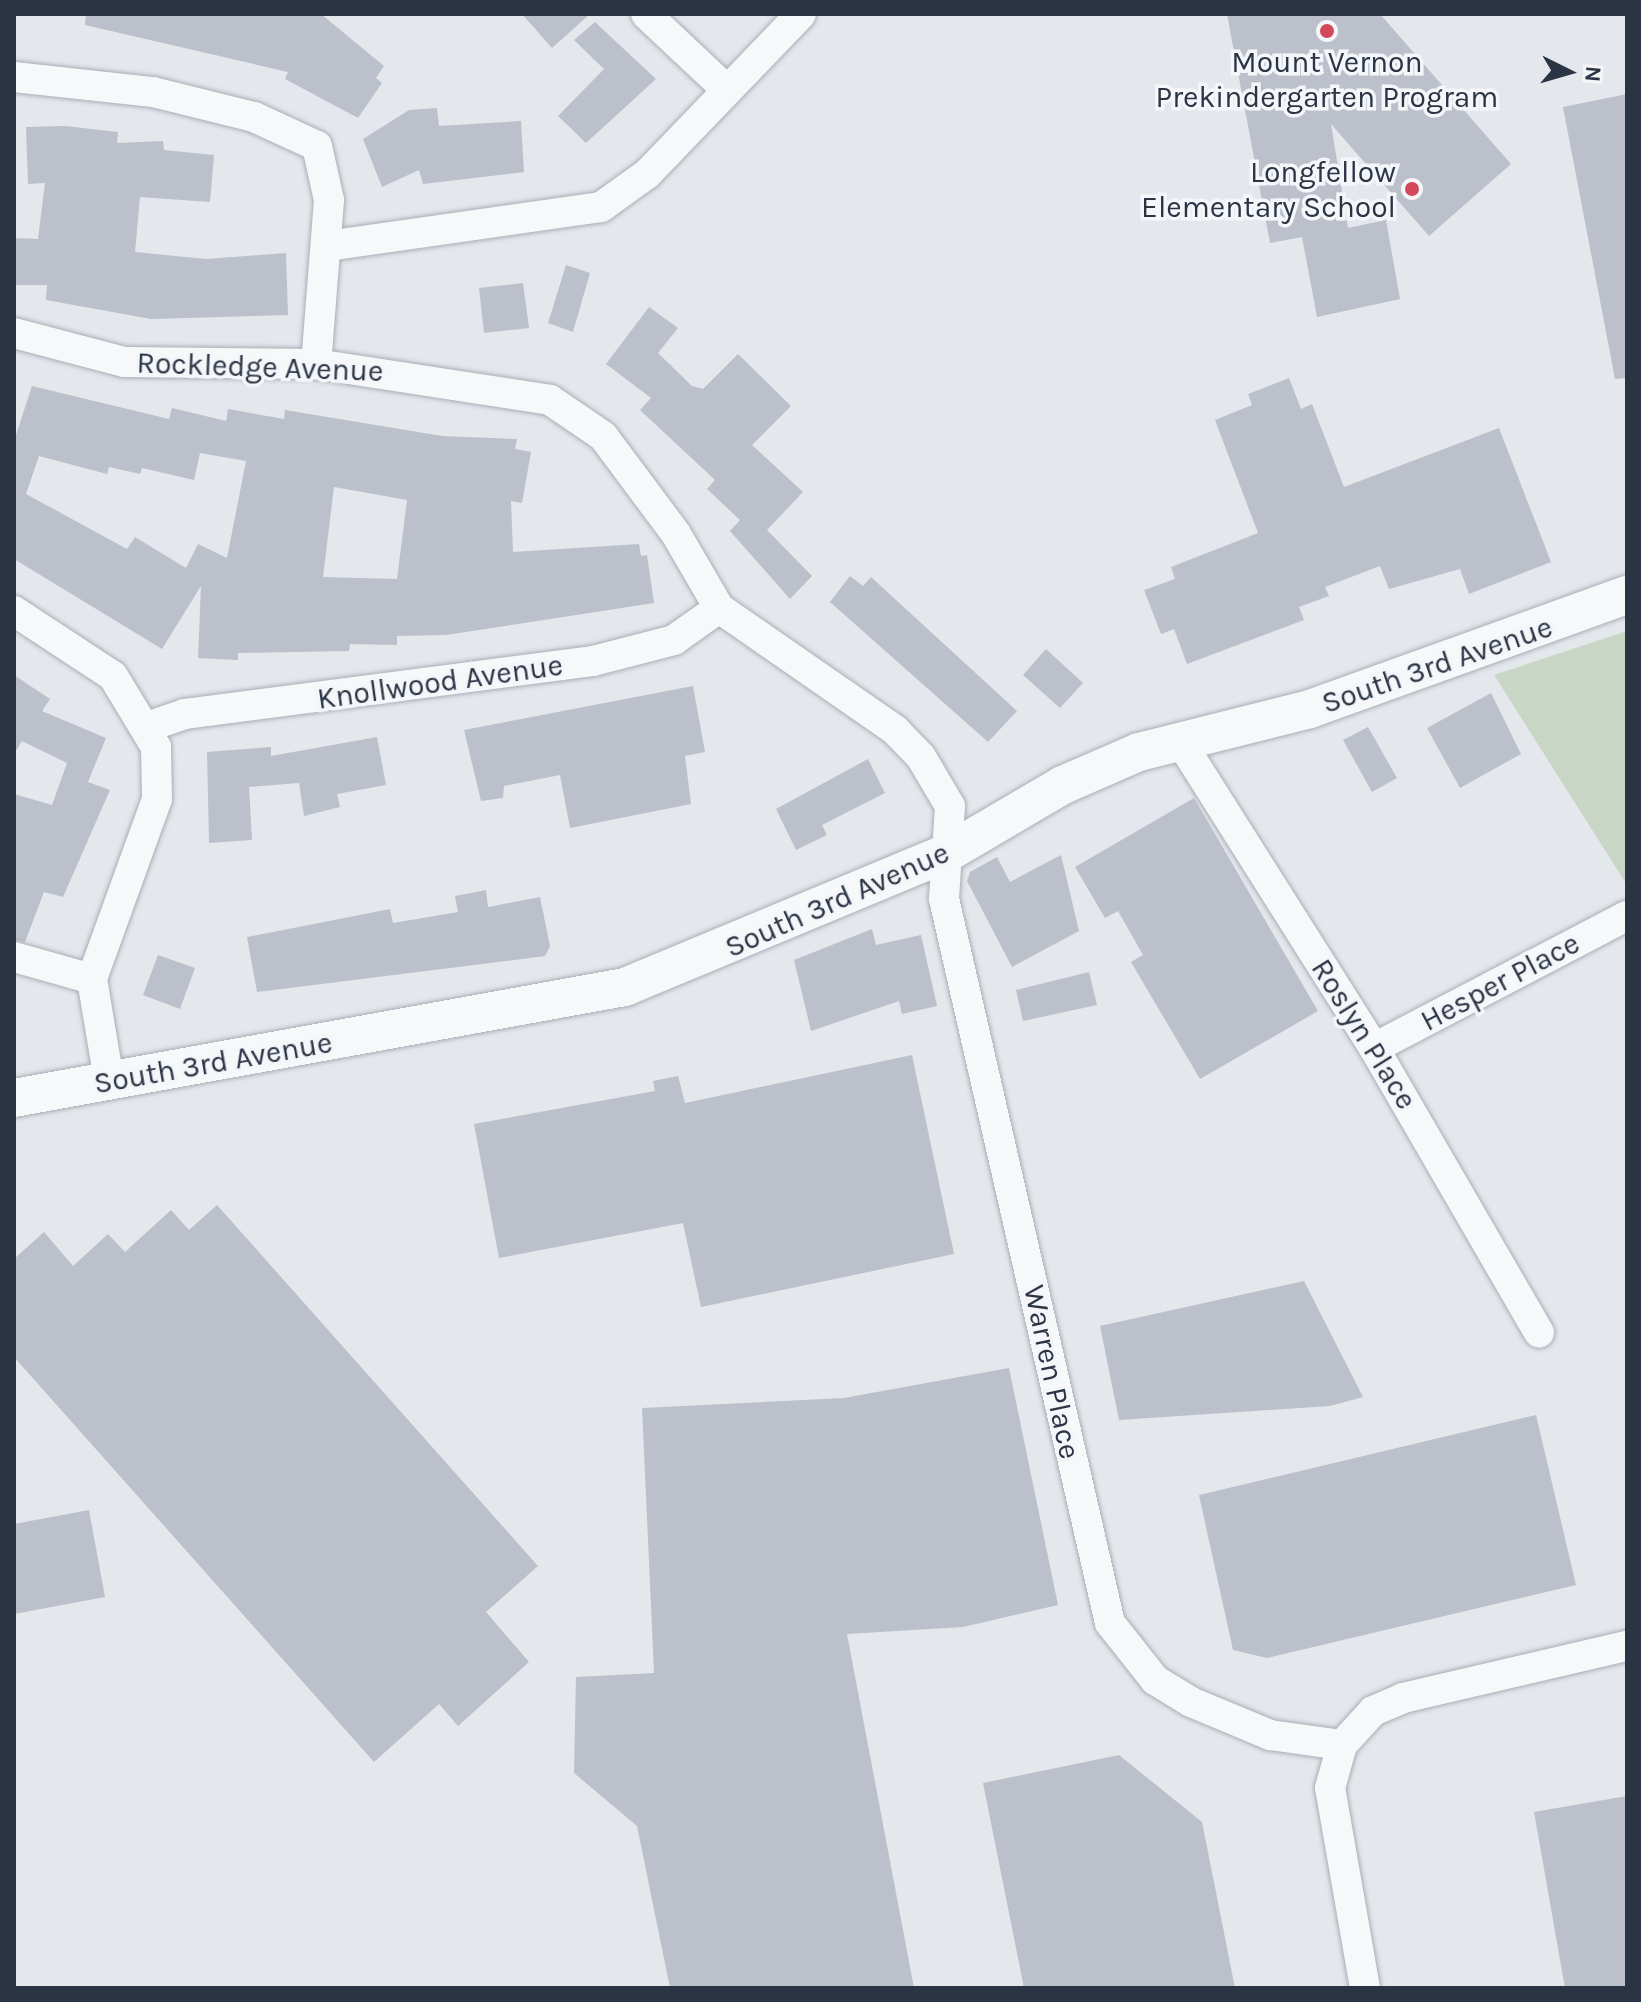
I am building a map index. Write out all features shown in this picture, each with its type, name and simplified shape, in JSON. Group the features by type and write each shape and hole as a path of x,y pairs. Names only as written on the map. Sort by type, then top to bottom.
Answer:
{"street":[{"path":"646,14 726,89"},
{"path":"327,246 601,207 647,174 801,14"},
{"path":"14,77 153,92 305,136 325,164 327,246 316,364"},
{"name":"Rockledge Avenue","path":"14,333 124,362 316,364 416,375 571,411 603,436 676,534 719,608 895,730 921,757 950,806 947,853"},
{"name":"South 3rd Avenue","path":"14,1098 625,987 947,853 1063,785 1180,741 1310,709 1627,595"},
{"name":"Knollwood Avenue","path":"150,726 185,714 593,661 674,640 719,608"},
{"path":"14,611 113,676 150,726 157,799 92,979 109,1081"},
{"name":"Roslyn Place","path":"1180,741 1374,1048 1539,1333"},
{"name":"Warren Place","path":"947,853 944,899 1110,1623 1155,1680 1191,1702 1270,1735 1342,1745"},
{"name":"Hesper Place","path":"1374,1048 1627,916"},
{"path":"14,957 92,979"},
{"path":"1365,1988 1330,1788 1342,1745 1373,1711 1403,1698 1627,1646"}],"green space":[{"path":"1627,631 1627,885 1494,675"}],"building":[{"path":"86,14 321,14 384,66 376,78 382,83 358,118 285,79 288,72 85,25"},
{"path":"522,14 590,14 552,48"},
{"path":"1227,14 1380,14 1511,164 1429,236 1331,124 1348,228 1386,220 1400,299 1317,317 1302,237 1270,243"},
{"path":"595,22 656,79 586,143 558,116 604,69 574,40"},
{"path":"1627,94 1627,378 1615,379 1563,107"},
{"path":"437,108 439,126 521,121 524,172 423,184 419,170 382,187 363,139 409,110"},
{"path":"65,126 118,132 117,143 163,141 164,150 214,155 210,202 140,197 135,252 206,259 286,253 288,315 151,319 46,300 47,285 14,285 14,238 38,239 45,183 28,184 26,127"},
{"path":"566,265 590,273 573,332 548,323"},
{"path":"523,283 529,328 484,333 479,288"},
{"path":"649,307 678,328 658,353 692,386 703,389 738,354 791,406 752,445 803,492 767,530 812,576 790,599 730,531 740,520 707,489 715,480 640,410 651,398 606,364"},
{"path":"1289,378 1301,409 1312,404 1344,487 1499,428 1551,562 1469,594 1460,569 1389,589 1380,566 1325,587 1329,596 1299,607 1304,620 1187,664 1174,629 1161,634 1144,590 1175,579 1171,567 1258,533 1215,420 1252,405 1248,394"},
{"path":"32,386 169,419 172,408 226,421 228,409 284,419 285,410 442,436 517,439 515,449 531,452 522,503 511,501 513,552 639,544 641,556 647,555 654,603 446,635 397,636 397,645 350,644 349,651 238,653 238,660 198,658 201,586 162,649 14,559 14,441","holes":["200,453 246,461 227,558 198,544 186,568 135,537 127,549 26,494 39,456 107,474 109,467 140,474 142,468 194,480","334,487 407,500 397,579 323,577"]},
{"path":"850,576 863,586 871,577 1017,711 988,742 830,602"},
{"path":"1046,649 1083,683 1060,708 1023,675"},
{"path":"14,675 50,699 42,711 106,738 88,782 110,790 63,897 44,892 25,942 14,940 14,794 52,805 67,763 22,741 14,754"},
{"path":"693,686 705,752 685,756 691,804 570,828 560,775 504,786 503,798 481,801 464,730"},
{"path":"1491,693 1521,754 1460,788 1427,728"},
{"path":"1368,727 1397,778 1372,792 1343,740"},
{"path":"377,737 386,785 337,794 340,807 304,816 299,783 249,787 252,840 209,843 207,752 271,747 271,756"},
{"path":"868,759 885,793 822,825 827,835 796,850 776,809"},
{"path":"1194,798 1318,1011 1200,1079 1131,962 1143,955 1118,911 1105,918 1075,867"},
{"path":"1061,855 1079,931 1012,967 967,881 970,872 997,857 1010,882"},
{"path":"486,890 488,907 540,897 550,946 545,956 257,992 247,937 390,909 393,923 458,912 455,896"},
{"path":"872,929 876,945 921,935 937,1006 902,1014 899,1001 811,1031 794,960"},
{"path":"158,955 195,968 180,1009 143,995"},
{"path":"1089,972 1097,1005 1023,1021 1016,990"},
{"path":"912,1055 954,1254 701,1307 683,1223 499,1258 474,1124 655,1091 653,1081 678,1076 685,1103"},
{"path":"217,1205 538,1566 486,1612 529,1662 458,1726 439,1704 374,1762 14,1357 14,1259 44,1232 73,1266 108,1234 125,1252 171,1210 189,1230"},
{"path":"1304,1281 1363,1397 1330,1406 1119,1420 1100,1326"},
{"path":"1009,1368 1058,1605 963,1627 847,1634 914,1988 670,1988 637,1826 574,1773 576,1677 654,1673 642,1408 844,1398"},
{"path":"1536,1415 1576,1585 1267,1658 1233,1650 1199,1495"},
{"path":"89,1510 105,1597 14,1614 14,1524"},
{"path":"1119,1755 1202,1822 1235,1988 1024,1988 983,1783"},
{"path":"1627,1796 1627,1988 1565,1988 1534,1812"}],"place":[{"name":"Mount Vernon Prekindergarten Program","path":"1327,31"},
{"name":"Longfellow Elementary School","path":"1412,189"}]}
